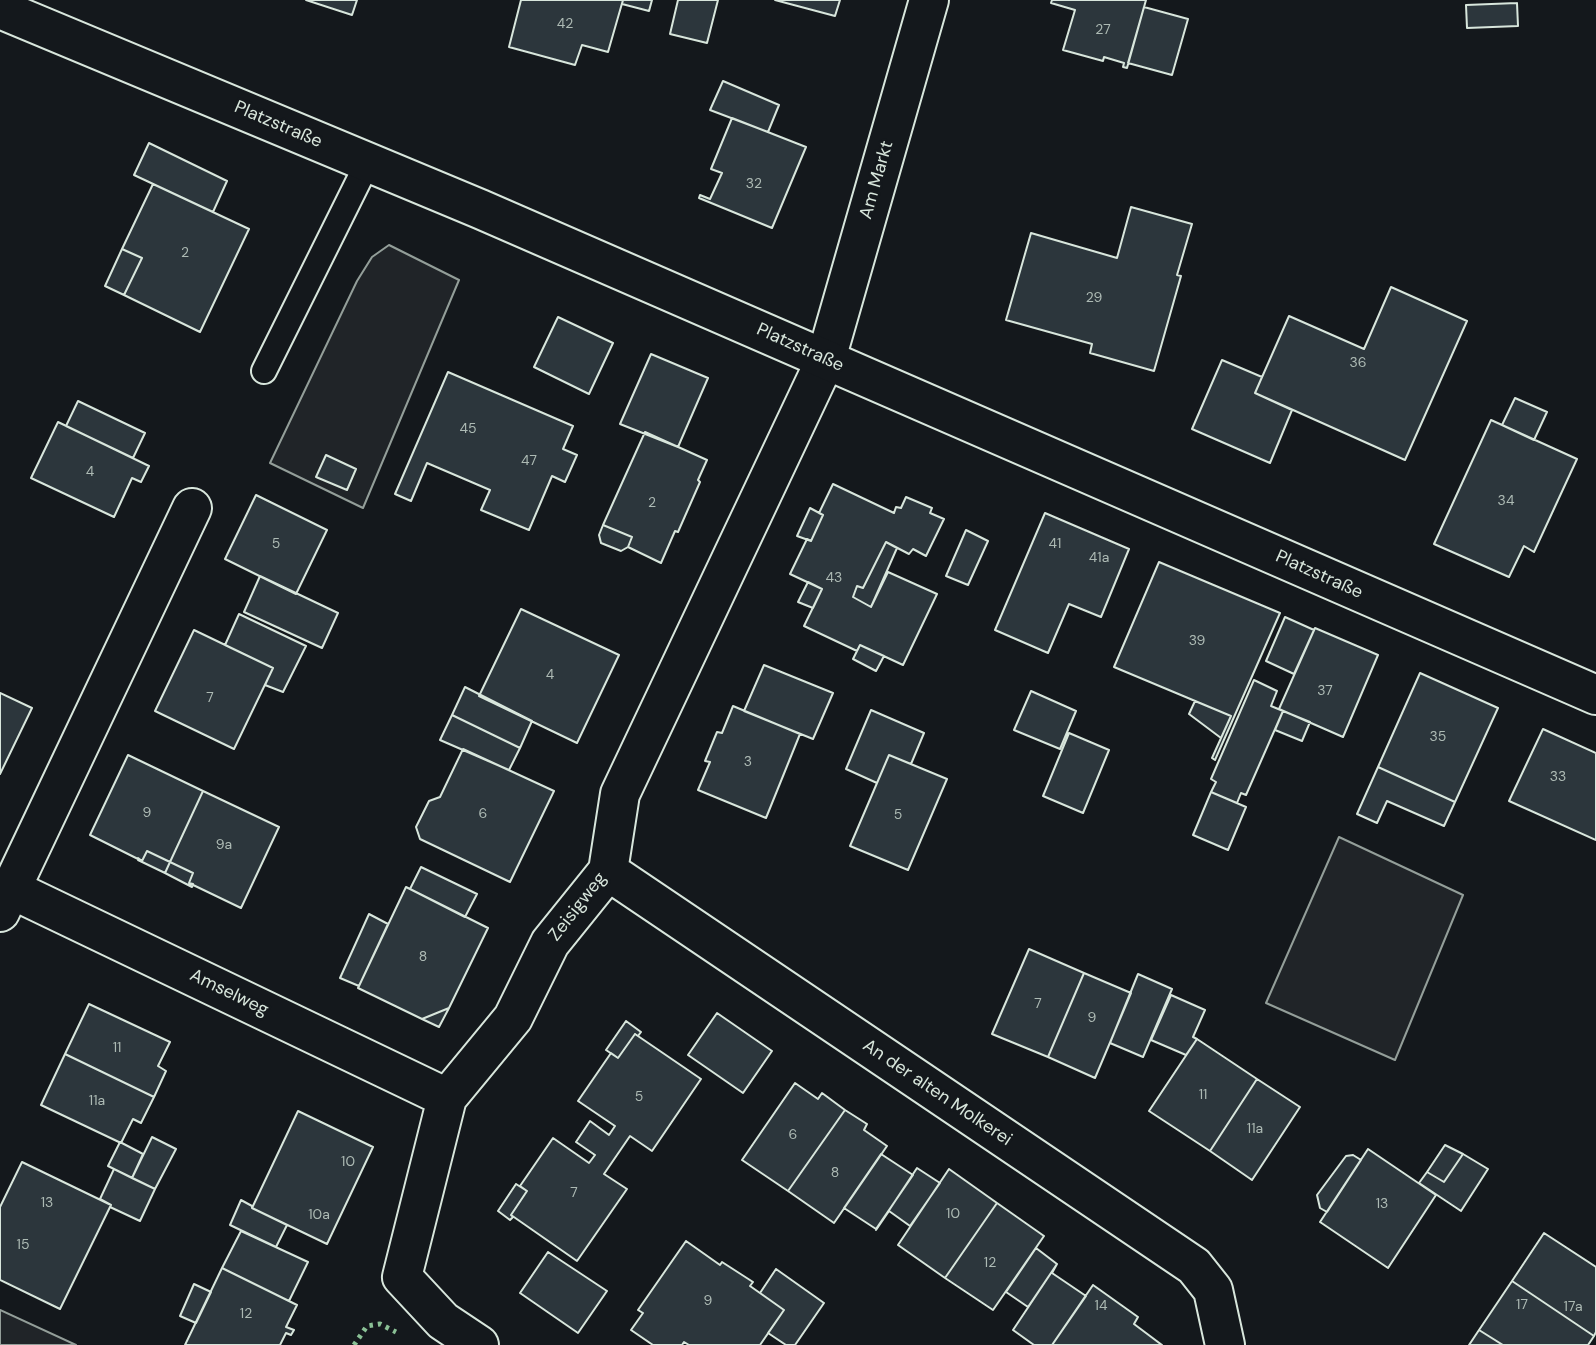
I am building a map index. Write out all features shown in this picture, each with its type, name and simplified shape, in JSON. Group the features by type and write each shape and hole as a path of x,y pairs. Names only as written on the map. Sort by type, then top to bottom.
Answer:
{"street":[{"name":"Am Markt","path":"826,359 929,0"},
{"name":"Platzstraße","path":"0,9 368,162 1596,695"},
{"name":"Zeisigweg","path":"479,1345 443,1321 402,1277 447,1098 513,1018 550,943 608,872 620,794 826,359"},
{"name":"Amselweg","path":"192,508 6,900 447,1098"},
{"name":"An der alten Molkerei","path":"608,872 1195,1266 1213,1290 1225,1345"}],"lane":[{"path":"264,371 368,162"}],"shaded area":[{"path":"389,245 459,280 363,508 270,463 357,281 372,257"},
{"path":"1339,837 1463,895 1395,1060 1266,1003"},
{"path":"0,1310 76,1345 0,1345"}],"building":[{"path":"306,0 357,0 352,15"},
{"path":"521,0 623,0 608,52 582,45 575,65 509,47"},
{"path":"623,0 652,0 649,11 622,4"},
{"path":"678,0 718,0 707,43 670,34"},
{"path":"775,0 840,0 835,16"},
{"path":"1052,0 1146,0 1127,68 1123,67 1124,63 1104,57 1103,61 1063,50 1075,10 1051,3"},
{"path":"1517,3 1518,26 1467,28 1466,5"},
{"path":"1144,7 1188,19 1172,75 1128,63"},
{"path":"723,81 779,105 768,132 710,110"},
{"path":"732,118 806,147 772,228 699,198 700,195 710,199 722,173 711,169"},
{"path":"149,143 227,181 213,212 134,175"},
{"path":"153,184 249,229 200,332 124,295 142,258 122,249"},
{"path":"1131,207 1192,224 1177,275 1181,276 1154,371 1090,353 1092,344 1006,320 1031,233 1117,258"},
{"path":"122,249 142,258 124,295 105,286"},
{"path":"1391,287 1467,321 1405,460 1255,393 1289,316 1364,349"},
{"path":"558,317 613,343 589,394 534,367"},
{"path":"651,354 708,378 678,447 620,424"},
{"path":"1222,360 1262,377 1255,393 1292,410 1270,463 1192,429"},
{"path":"448,372 573,426 563,449 577,455 565,482 552,476 529,530 481,510 490,490 427,463 411,501 395,494"},
{"path":"1515,398 1547,412 1534,440 1502,425"},
{"path":"78,401 145,433 133,458 66,426"},
{"path":"1491,420 1577,459 1534,552 1524,546 1509,577 1434,544"},
{"path":"58,422 149,466 141,482 132,478 114,517 31,478"},
{"path":"645,432 707,460 678,532 675,531 661,563 628,547 632,537 603,525"},
{"path":"326,455 356,469 347,490 316,477"},
{"path":"833,484 894,513 896,507 901,508 906,497 932,508 930,513 944,519 926,556 913,549 909,554 886,542 863,588 857,586 853,597 871,607 888,572 937,594 903,665 860,645 857,651 804,626 822,589 790,574 807,539 811,541 823,515 819,513"},
{"path":"256,495 327,530 296,594 225,559"},
{"path":"810,508 823,515 811,541 797,536"},
{"path":"1045,513 1129,549 1101,617 1069,604 1048,653 995,630"},
{"path":"603,525 632,537 628,547 621,551 601,543 599,535"},
{"path":"966,530 988,541 968,585 946,576"},
{"path":"886,542 897,548 871,607 853,597 857,586 863,588"},
{"path":"1159,562 1280,613 1215,760 1212,758 1231,716 1114,667"},
{"path":"260,576 338,613 322,648 244,612"},
{"path":"808,582 822,589 813,608 798,602"},
{"path":"521,609 619,655 577,743 479,696"},
{"path":"239,614 306,646 283,692 265,685 273,668 225,645"},
{"path":"1285,617 1314,630 1294,674 1266,661"},
{"path":"1315,628 1378,655 1343,737 1279,709"},
{"path":"194,630 273,668 234,749 155,711"},
{"path":"860,645 884,656 876,671 853,659"},
{"path":"764,665 833,693 813,739 744,711"},
{"path":"1420,673 1498,708 1455,802 1378,767"},
{"path":"1254,680 1277,691 1271,706 1283,711 1246,795 1241,793 1237,803 1211,792 1216,782 1211,779"},
{"path":"465,687 532,721 520,748 452,715"},
{"path":"1031,691 1076,711 1060,749 1014,730"},
{"path":"0,693 32,708 0,774"},
{"path":"1195,701 1231,716 1221,738 1189,714"},
{"path":"733,706 800,734 766,818 698,790 710,762 705,761 717,732 722,733"},
{"path":"871,710 924,733 911,764 889,755 877,783 846,769"},
{"path":"1283,711 1310,722 1302,741 1275,730"},
{"path":"452,715 520,748 509,770 440,740"},
{"path":"1543,729 1596,753 1596,840 1509,801"},
{"path":"1069,733 1109,750 1083,813 1043,796"},
{"path":"463,749 554,791 510,882 420,839 416,827 429,801 440,797"},
{"path":"128,755 203,791 170,862 147,851 142,861 90,835"},
{"path":"889,755 947,779 908,870 850,846"},
{"path":"1378,767 1455,802 1444,826 1387,801 1377,823 1357,814"},
{"path":"203,791 279,827 241,908 189,883 193,873 170,862"},
{"path":"1211,792 1246,807 1228,850 1193,835"},
{"path":"147,851 170,862 165,873 138,860 142,861"},
{"path":"170,862 193,873 189,883 193,884 192,887 165,873"},
{"path":"421,867 477,894 465,917 410,889"},
{"path":"406,887 488,928 449,1008 422,1019 358,988"},
{"path":"369,914 388,924 359,986 340,978"},
{"path":"1029,949 1084,973 1048,1057 992,1034"},
{"path":"1084,973 1131,993 1095,1078 1048,1057"},
{"path":"1138,974 1172,989 1143,1057 1110,1043"},
{"path":"1171,995 1205,1010 1193,1037 1197,1039 1186,1055 1151,1040"},
{"path":"89,1004 170,1042 158,1066 166,1071 154,1097 65,1054"},
{"path":"449,1008 439,1027 422,1019"},
{"path":"717,1013 772,1051 743,1093 688,1055"},
{"path":"626,1021 641,1032 638,1036 635,1034 618,1058 606,1050"},
{"path":"635,1034 701,1079 652,1151 630,1136 604,1174 627,1189 577,1261 511,1215 527,1191 520,1186 553,1138 589,1163 595,1155 576,1142 590,1121 609,1135 615,1126 578,1101 611,1053 618,1058"},
{"path":"1197,1039 1257,1079 1210,1151 1149,1111"},
{"path":"65,1054 154,1097 141,1123 133,1119 121,1143 41,1105"},
{"path":"1257,1079 1300,1107 1252,1180 1210,1151"},
{"path":"795,1083 818,1099 822,1093 845,1110 788,1191 742,1160"},
{"path":"845,1110 867,1124 864,1130 887,1146 834,1223 788,1191"},
{"path":"298,1111 373,1147 327,1244 252,1208"},
{"path":"152,1137 176,1149 155,1189 132,1178"},
{"path":"120,1142 143,1154 132,1178 108,1166"},
{"path":"1445,1145 1463,1154 1444,1182 1427,1172"},
{"path":"1368,1149 1436,1195 1388,1268 1320,1222"},
{"path":"881,1154 913,1175 876,1229 844,1208"},
{"path":"1463,1154 1488,1169 1461,1211 1419,1183 1427,1172 1444,1182"},
{"path":"1353,1155 1361,1160 1327,1212 1320,1208 1317,1195 1346,1156"},
{"path":"22,1162 111,1205 60,1309 0,1280 0,1207"},
{"path":"917,1168 940,1183 910,1226 889,1211 876,1230"},
{"path":"114,1169 155,1189 140,1221 110,1207 111,1205 100,1199"},
{"path":"949,1169 997,1203 945,1278 898,1245"},
{"path":"516,1184 527,1191 510,1220 498,1211"},
{"path":"241,1200 287,1225 276,1247 230,1225"},
{"path":"997,1203 1044,1236 993,1310 945,1278"},
{"path":"241,1231 308,1262 289,1301 222,1268"},
{"path":"1544,1233 1596,1267 1594,1336 1512,1281"},
{"path":"686,1241 720,1265 722,1262 753,1282 750,1286 784,1310 760,1345 689,1345 684,1342 682,1345 653,1345 631,1330 643,1313 638,1310"},
{"path":"1036,1248 1057,1264 1028,1307 1006,1292"},
{"path":"548,1252 607,1291 578,1333 520,1293"},
{"path":"1057,1264 1052,1273 1086,1296 1052,1345 1034,1345 1013,1330"},
{"path":"222,1268 297,1305 286,1327 294,1330 291,1335 286,1333 280,1345 185,1345"},
{"path":"776,1269 824,1303 795,1345 786,1345 768,1333 784,1310 760,1293"},
{"path":"1512,1281 1594,1336 1588,1345 1503,1345 1479,1330"},
{"path":"194,1284 211,1292 196,1323 180,1316"},
{"path":"1093,1285 1138,1317 1134,1324 1162,1345 1052,1345"},
{"path":"1479,1330 1503,1345 1469,1345"}],"hedge":[{"path":"354,1345 367,1326 380,1324 396,1332"}]}
